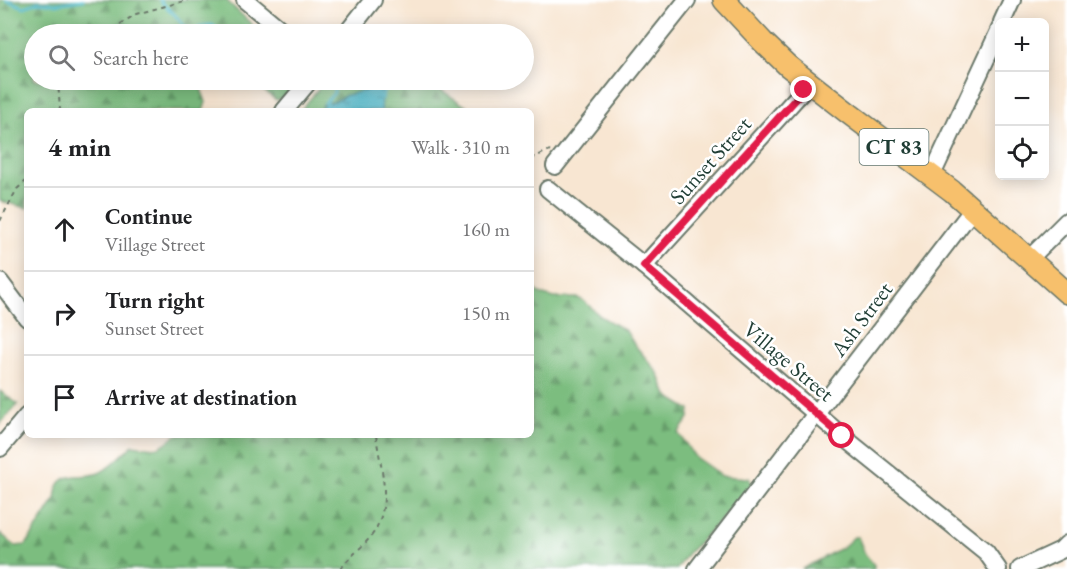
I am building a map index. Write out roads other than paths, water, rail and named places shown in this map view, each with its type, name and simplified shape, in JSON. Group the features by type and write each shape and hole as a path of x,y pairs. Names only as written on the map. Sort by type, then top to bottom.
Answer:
{"main road":[{"name":"CT 83","path":"724,0 763,42 810,83 932,175 1067,292"}],"street":[{"path":"245,0 274,24"},
{"path":"354,24 373,0"},
{"path":"555,166 687,0"},
{"path":"1004,18 1012,0"},
{"path":"932,175 995,38"},
{"name":"Sunset Street","path":"644,266 810,83"},
{"path":"287,108 302,90"},
{"name":"Village Street","path":"548,189 644,266 818,414 986,552 998,569"},
{"name":"Ash Street","path":"697,569 973,209"},
{"path":"1029,259 1067,221"},
{"path":"0,282 24,314"},
{"path":"0,448 24,420"},
{"path":"1020,569 1061,550 1067,544"}],"water":[{"path":"366,90 380,90 382,94 381,108 322,108 323,104 336,101 346,95"}],"waterway":[{"path":"6,0 24,7 39,2 55,4 83,0"},
{"path":"160,0 182,24"},
{"path":"329,108 325,103 334,90"},
{"path":"382,99 384,90"}]}
